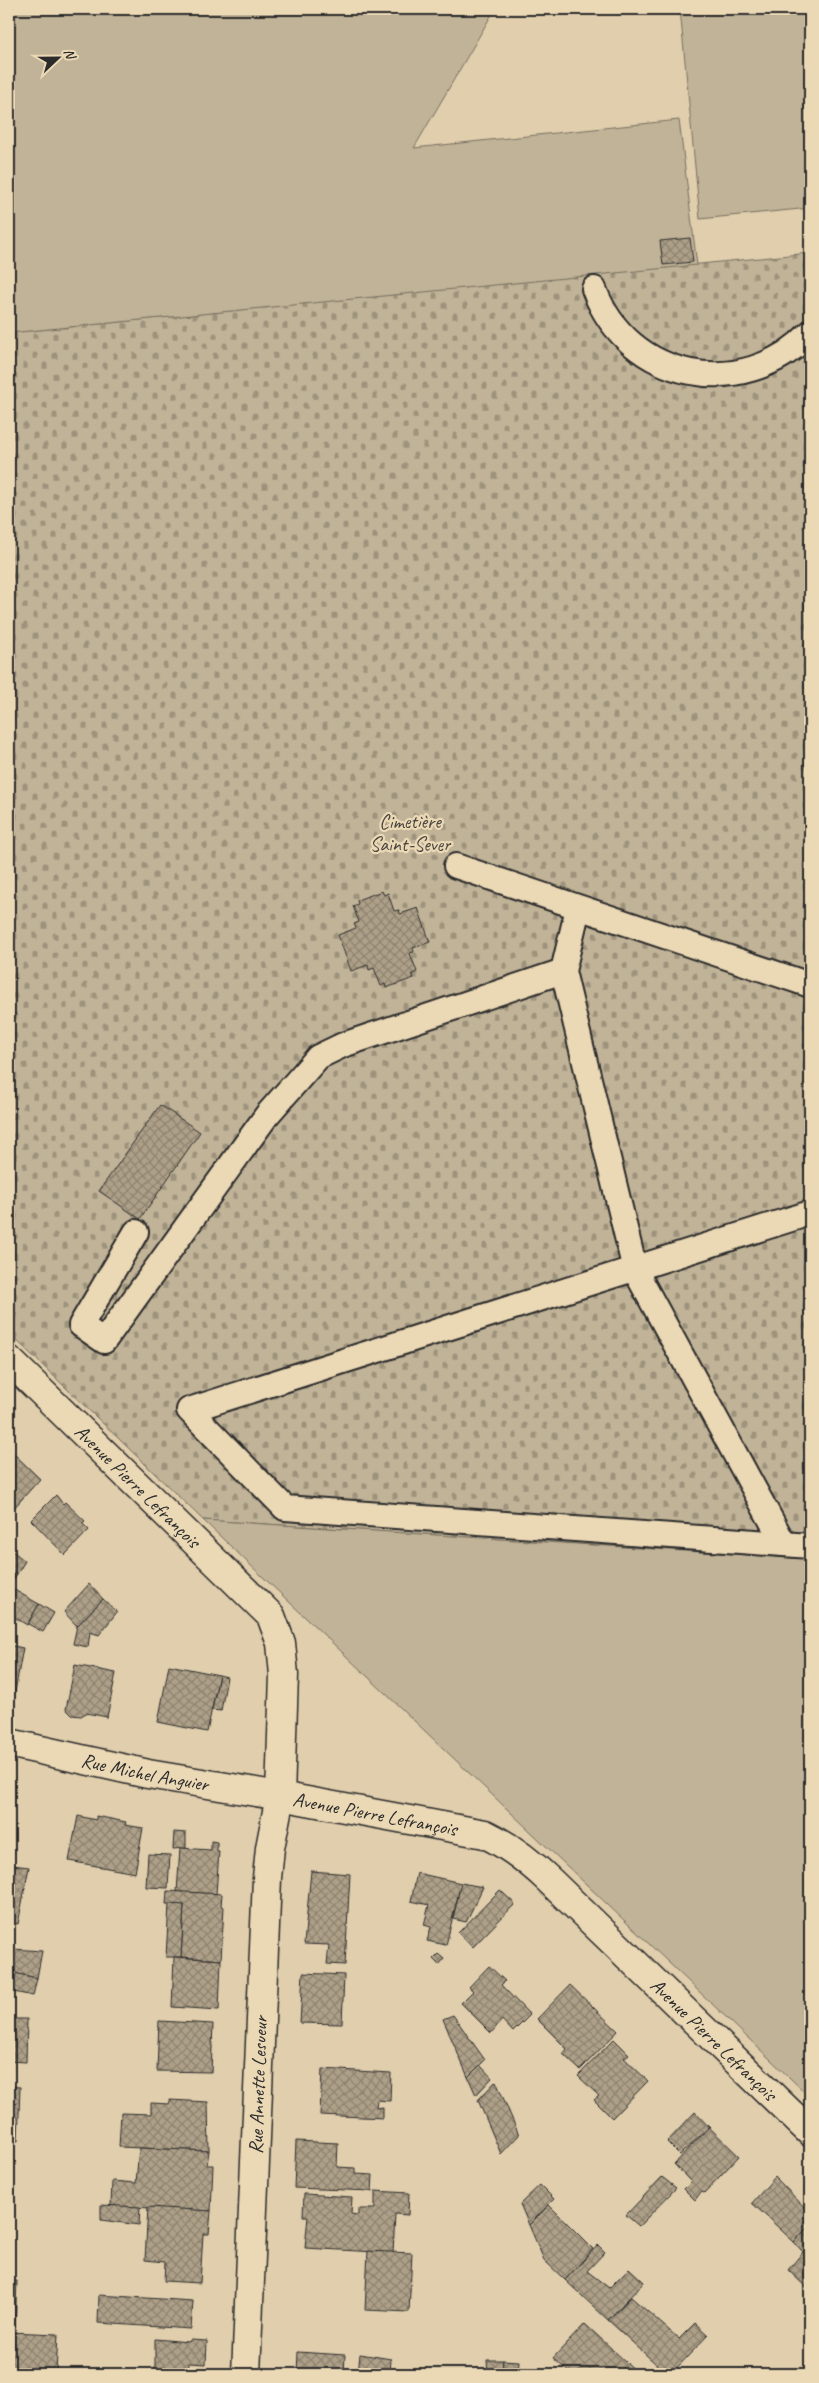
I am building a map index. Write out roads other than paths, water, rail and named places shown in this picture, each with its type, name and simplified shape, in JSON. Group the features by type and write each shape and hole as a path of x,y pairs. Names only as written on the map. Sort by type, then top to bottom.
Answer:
{"street":[{"name":"Avenue Pierre Lefrançois","path":"9,1360 271,1616 281,1643 284,1675 280,1796 485,1834 524,1856 810,2132"},
{"name":"Rue Michel Anguier","path":"9,1743 148,1774 280,1796"},
{"name":"Rue Annette Lesueur","path":"246,2374 267,1878 270,1848 280,1796"}],"lane":[{"path":"594,289 601,308 621,334 646,355 675,369 707,375 739,373 770,363 798,346 810,333"},
{"path":"456,866 810,985"},
{"path":"578,908 563,970 635,1270 784,1544"},
{"path":"136,1232 81,1325 104,1341 268,1115 318,1057 343,1045 563,970"},
{"path":"810,1214 189,1410 285,1508 810,1546"}],"park label":[{"name":"Cimetière Saint-Sever","path":"410,832"}]}
